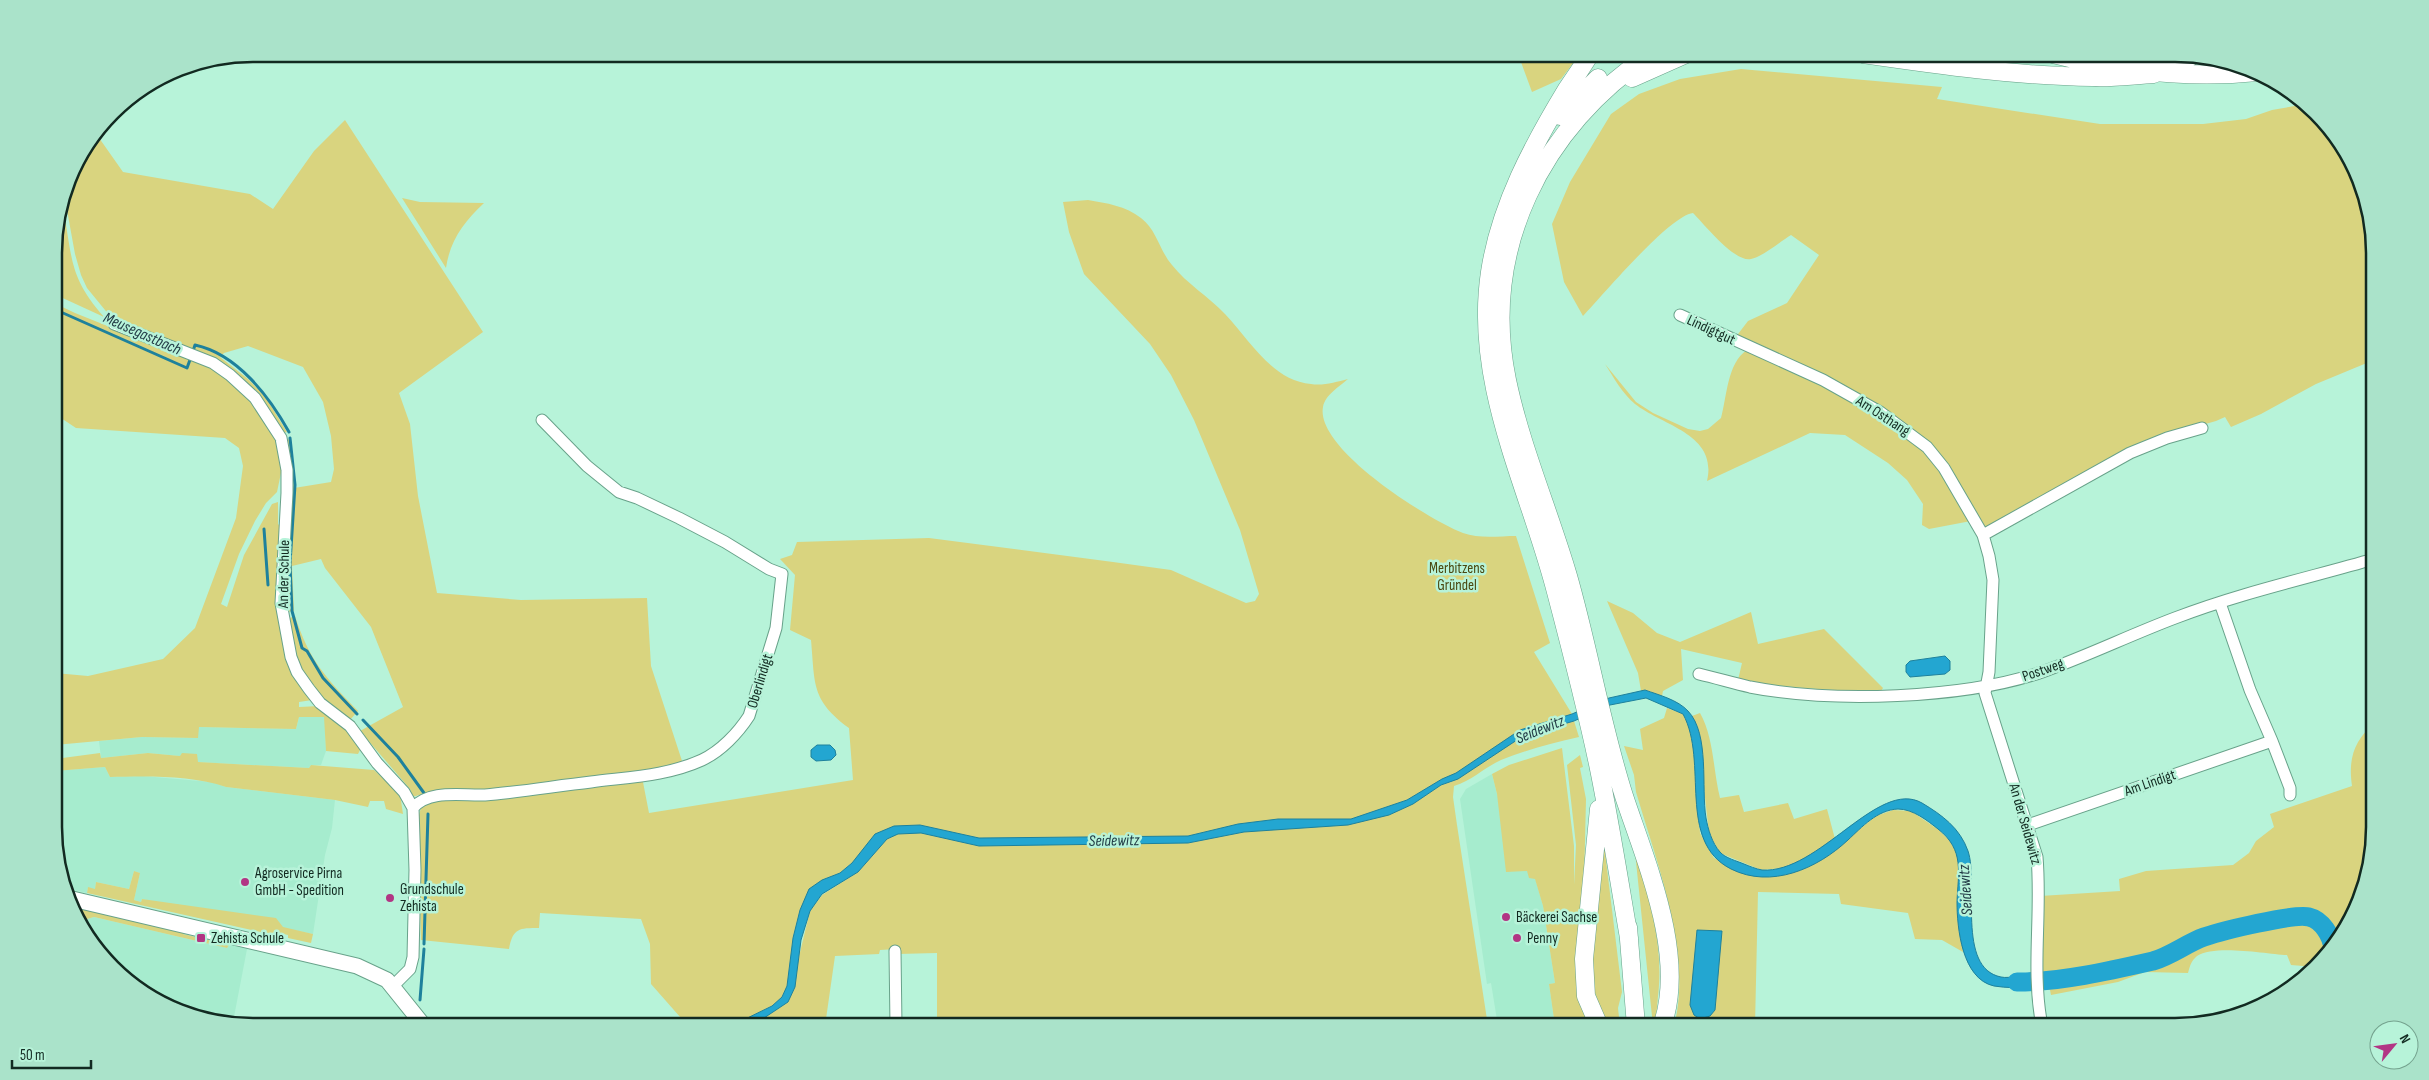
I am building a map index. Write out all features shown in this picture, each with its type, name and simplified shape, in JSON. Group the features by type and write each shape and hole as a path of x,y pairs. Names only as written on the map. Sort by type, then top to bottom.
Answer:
{"highway":[{"path":"1512,214 1540,138 1585,62"},
{"path":"1540,138 1577,97 1619,62"},
{"path":"1635,1018 1629,938 1606,764 1581,653 1553,579 1499,410 1490,368 1486,326 1487,302 1495,244 1512,214 1557,142 1588,104 1612,81 1639,62"},
{"path":"1588,104 1644,71 1666,62"},
{"path":"1918,62 2055,76 2095,78 2154,74 2196,75 2237,73"},
{"path":"2087,62 2154,74"},
{"path":"1596,1018 1586,996 1584,968 1587,924 1606,764"},
{"path":"1606,764 1648,868 1663,923 1670,992 1664,1018"}],"main road":[{"path":"77,900 344,962 379,975 393,986 418,1018"}],"street":[{"name":"Lindigtgut","path":"1680,316 1742,344"},
{"name":"An der Schule","path":"114,324 213,363 244,387 276,428 281,438 287,470 281,603 285,632 297,672 320,703 350,726 377,763 404,792 413,808"},
{"name":"Am Osthang","path":"1742,344 1823,380 1880,412 1926,447 1944,468 1983,535 1989,556 1992,580 1988,672 1984,686"},
{"name":"Oberlindigt","path":"413,808 419,801 430,796 486,794 668,772 702,760 714,753 741,728 749,716 776,628 782,574 769,569 725,542 679,518 637,498 619,492 587,466 542,420"},
{"path":"1983,535 2130,453 2167,438 2202,428"},
{"name":"Postweg","path":"1698,674 1750,687 1830,695 1904,695 1984,686 2041,672 2176,618 2220,603 2366,561"},
{"path":"2220,603 2250,690 2290,788 2290,795"},
{"name":"An der Seidewitz","path":"1984,686 2037,857 2039,878 2035,973 2041,1018"},
{"name":"Am Lindigt","path":"2028,826 2272,741"},
{"path":"393,986 410,969 413,957 415,870 413,808"},
{"path":"894,951 896,1018"}],"shaded area":[{"path":"299,717 325,717 326,751 321,765 311,765 309,768 197,762 197,754 180,756 148,753 101,758 99,741 142,737 197,738 198,727 296,729"},
{"path":"105,767 110,777 143,776 212,782 226,787 335,800 332,828 325,855 313,934 142,899 141,902 134,900 140,873 134,871 129,889 96,882 95,890 88,888 87,893 74,890 64,851 62,770"},
{"path":"1492,774 1497,794 1527,871 1535,878 1543,906 1555,983 1549,984 1554,1018 1497,1018 1491,983 1487,984 1460,799 1466,789"},
{"path":"94,917 227,948 229,945 247,949 234,1016 216,1014 180,1003 147,985 118,962 102,943 87,919"}],"green space":[{"path":"1521,62 1574,62 1561,79 1532,92"},
{"path":"1741,69 1942,87 1937,99 2100,124 2203,124 2246,119 2272,110 2296,106 2311,118 2334,147 2347,169 2360,204 2366,241 2366,363 2316,384 2261,414 2231,427 2225,417 2181,431 1986,530 1908,429 1735,338 1748,321 1787,303 1819,255 1791,235 1755,258 1744,259 1729,249 1693,213 1682,217 1653,241 1583,316 1564,282 1552,224 1570,182 1611,114 1639,94 1680,79"},
{"path":"345,120 483,332 399,393 410,424 418,496 437,593 521,600 647,598 651,666 683,764 667,770 486,791 430,792 412,797 410,789 360,731 403,707 371,627 325,568 321,559 292,566 294,611 286,612 286,441 289,439 294,488 331,482 334,469 331,436 323,402 303,367 248,346 224,353 220,357 248,379 265,396 287,432 283,433 231,372 114,321 87,288 75,254 67,211 82,169 100,140 123,172 250,194 273,209 314,151"},
{"path":"402,198 420,202 484,203 459,232 451,249 446,268"},
{"name":"Merbitzens Gründel","path":"1088,200 1109,204 1122,208 1141,218 1151,228 1164,253 1178,272 1234,324 1262,357 1284,375 1297,381 1316,384 1348,379 1333,391 1324,403 1325,424 1337,443 1377,481 1426,514 1463,533 1482,537 1516,536 1550,643 1534,652 1572,714 1520,730 1456,774 1442,779 1407,800 1351,819 1278,819 1238,824 1188,836 979,838 920,825 894,826 840,873 822,880 800,910 793,937 787,986 782,997 772,1006 749,1018 681,1018 651,984 650,944 641,919 540,913 539,928 526,928 515,933 509,949 421,940 418,818 423,801 642,777 649,813 853,780 849,728 828,709 817,690 811,640 790,630 795,575 780,559 792,555 797,542 929,538 1171,570 1246,603 1255,601 1259,594 1240,530 1194,420 1171,375 1150,344 1084,274 1069,232 1063,202"},
{"path":"65,221 71,254 78,278 92,303 104,317 62,298 62,254"},
{"path":"62,307 220,371 244,391 274,432 282,468 277,492 266,503 255,521 239,554 221,604 227,607 244,555 272,504 278,502 278,524 281,527 279,604 312,700 299,702 299,707 320,706 345,729 361,748 358,754 326,751 324,717 299,717 296,729 199,727 198,738 142,737 62,744 62,674 88,676 163,659 195,628 236,518 243,466 239,448 225,438 76,428 62,419"},
{"path":"1747,350 1798,372 1852,399 1902,431 1942,468 1971,521 1929,529 1922,525 1923,504 1907,480 1888,463 1845,435 1810,433 1707,481 1708,465 1704,452 1696,442 1686,433 1647,412 1630,400 1605,364 1636,402 1653,413 1688,429 1700,431 1708,429 1721,418 1735,363"},
{"path":"1607,601 1633,613 1657,633 1680,642 1751,612 1758,644 1824,629 1883,688 1881,691 1827,690 1738,680 1742,663 1681,649 1683,680 1663,691 1662,696 1641,691 1638,673"},
{"path":"295,616 306,645 320,668 358,711 349,721 323,701 298,670 287,619"},
{"path":"1667,708 1683,714 1690,727 1694,743 1700,833 1714,858 1756,877 1805,868 1821,860 1876,816 1893,810 1911,811 1939,830 1949,840 1957,853 1960,864 1957,904 1963,952 1942,940 1915,939 1908,913 1841,904 1839,894 1758,892 1755,1018 1675,1018 1679,998 1676,939 1662,877 1636,792 1634,775 1624,746 1643,750 1640,729 1664,718"},
{"path":"1700,713 1711,743 1720,798 1739,795 1744,812 1788,803 1794,819 1827,809 1835,839 1802,860 1782,868 1761,870 1720,853 1709,833 1697,726 1692,716"},
{"path":"1574,721 1579,737 1539,747 1501,760 1454,786 1453,797 1487,1018 937,1018 937,953 898,954 897,949 880,950 879,954 835,956 826,1018 764,1018 788,1002 810,911 822,895 858,872 887,839 898,834 921,833 979,846 1188,843 1244,832 1290,827 1300,828 1389,815 1413,804 1441,785 1451,782 1523,736"},
{"path":"2366,731 2365,851 2360,876 2352,900 2332,935 2324,920 2297,916 2245,926 2203,937 2155,960 2084,975 2039,980 2040,896 2120,891 2119,879 2146,871 2233,865 2249,853 2256,841 2274,827 2270,814 2352,786 2352,758 2357,743"},
{"path":"1562,748 1574,846 1574,885 1576,845 1567,765 1580,755 1583,767 1580,768 1586,799 1584,884 1593,1018 1554,1018 1549,984 1555,983 1543,906 1535,879 1529,878 1527,871 1506,872 1497,794 1492,774 1509,765"},
{"path":"100,753 101,758 148,753 180,756 182,753 197,754 198,762 309,768 311,765 374,770 400,794 403,814 386,809 384,801 370,801 368,807 335,800 226,787 184,778 110,777 105,767 62,770 62,758"},
{"path":"1604,844 1622,992 1618,1008 1619,1018 1604,1018 1595,993 1592,960"},
{"path":"1635,852 1650,905 1659,959 1657,1011 1655,1018 1652,1018"},
{"path":"134,871 140,873 134,900 141,902 142,899 276,918 283,927 313,934 311,943 288,938 288,935 279,933 278,936 87,893 88,887 95,889 96,882 129,889"},
{"path":"84,907 183,930 183,934 229,945 227,948 94,917 87,919 81,909"},
{"path":"2298,920 2316,925 2329,940 2306,966 2291,965 2287,955 2228,950 2216,951 2205,952 2197,956 2192,962 2188,973 2145,972 2118,982 2051,995 2050,990 2040,990 2039,986 2123,973 2182,953 2206,941 2234,933"}],"water":[{"path":"1945,656 1950,661 1950,670 1945,674 1910,677 1906,672 1906,665 1910,661"},
{"path":"1645,690 1668,698 1688,711 1695,721 1702,747 1705,806 1709,831 1713,840 1722,854 1760,870 1783,867 1805,858 1867,814 1886,803 1905,799 1922,803 1936,812 1950,823 1960,835 1968,851 1971,865 1972,923 1978,958 1987,970 2001,977 2031,973 2032,987 1994,986 1983,981 1975,974 1968,963 1960,938 1957,913 1959,872 1956,854 1947,837 1930,822 1909,811 1898,809 1883,812 1864,825 1822,860 1793,873 1762,877 1746,875 1731,869 1714,856 1704,840 1698,820 1694,755 1690,733 1683,714 1646,698 1610,705 1574,721 1523,736 1458,779 1441,785 1413,804 1389,815 1348,825 1244,832 1188,843 979,846 921,833 898,834 887,839 858,872 822,894 810,911 801,940 795,987 788,1002 764,1018 747,1018 772,1006 782,997 787,986 793,938 800,910 809,889 822,880 840,873 852,863 875,834 894,826 920,825 979,838 1188,836 1238,824 1278,819 1351,819 1407,800 1442,779 1456,773 1520,730 1572,714 1609,698"},
{"path":"817,745 830,745 835,750 836,755 831,760 816,761 811,757 811,750"},
{"path":"2297,914 2305,914 2323,921 2333,935 2329,940 2316,925 2298,920 2234,933 2206,941 2182,953 2123,973 2039,986 2039,980 2084,975 2155,960 2203,937 2245,926 2297,916"},
{"path":"1697,930 1722,931 1715,1010 1710,1016 1698,1018 1694,1015 1690,1005"}],"waterway":[{"name":"Meusegastbach","path":"62,313 187,368 191,357"},
{"name":"Meusegastbach","path":"193,351 195,345 210,350 225,357 238,367 262,391 289,432"},
{"name":"Meusegastbach","path":"290,438 295,485 290,564 292,611 302,648 307,651 323,678 357,714"},
{"path":"264,529 268,585"},
{"name":"Meusegastbach","path":"363,720 398,757 424,793"},
{"name":"Meusegastbach","path":"424,944 428,814"},
{"name":"Seidewitz","path":"2017,982 2068,978 2153,961 2204,937 2241,927 2301,916 2318,921 2330,939"},
{"name":"Meusegastbach","path":"420,1000 424,949"}],"place":[{"name":"Agroservice Pirna GmbH - Spedition","path":"245,882"},
{"name":"Grundschule Zehista","path":"390,898"},
{"name":"Bäckerei Sachse","path":"1506,917"},
{"name":"Zehista Schule","path":"201,938"},
{"name":"Penny","path":"1517,938"}]}
